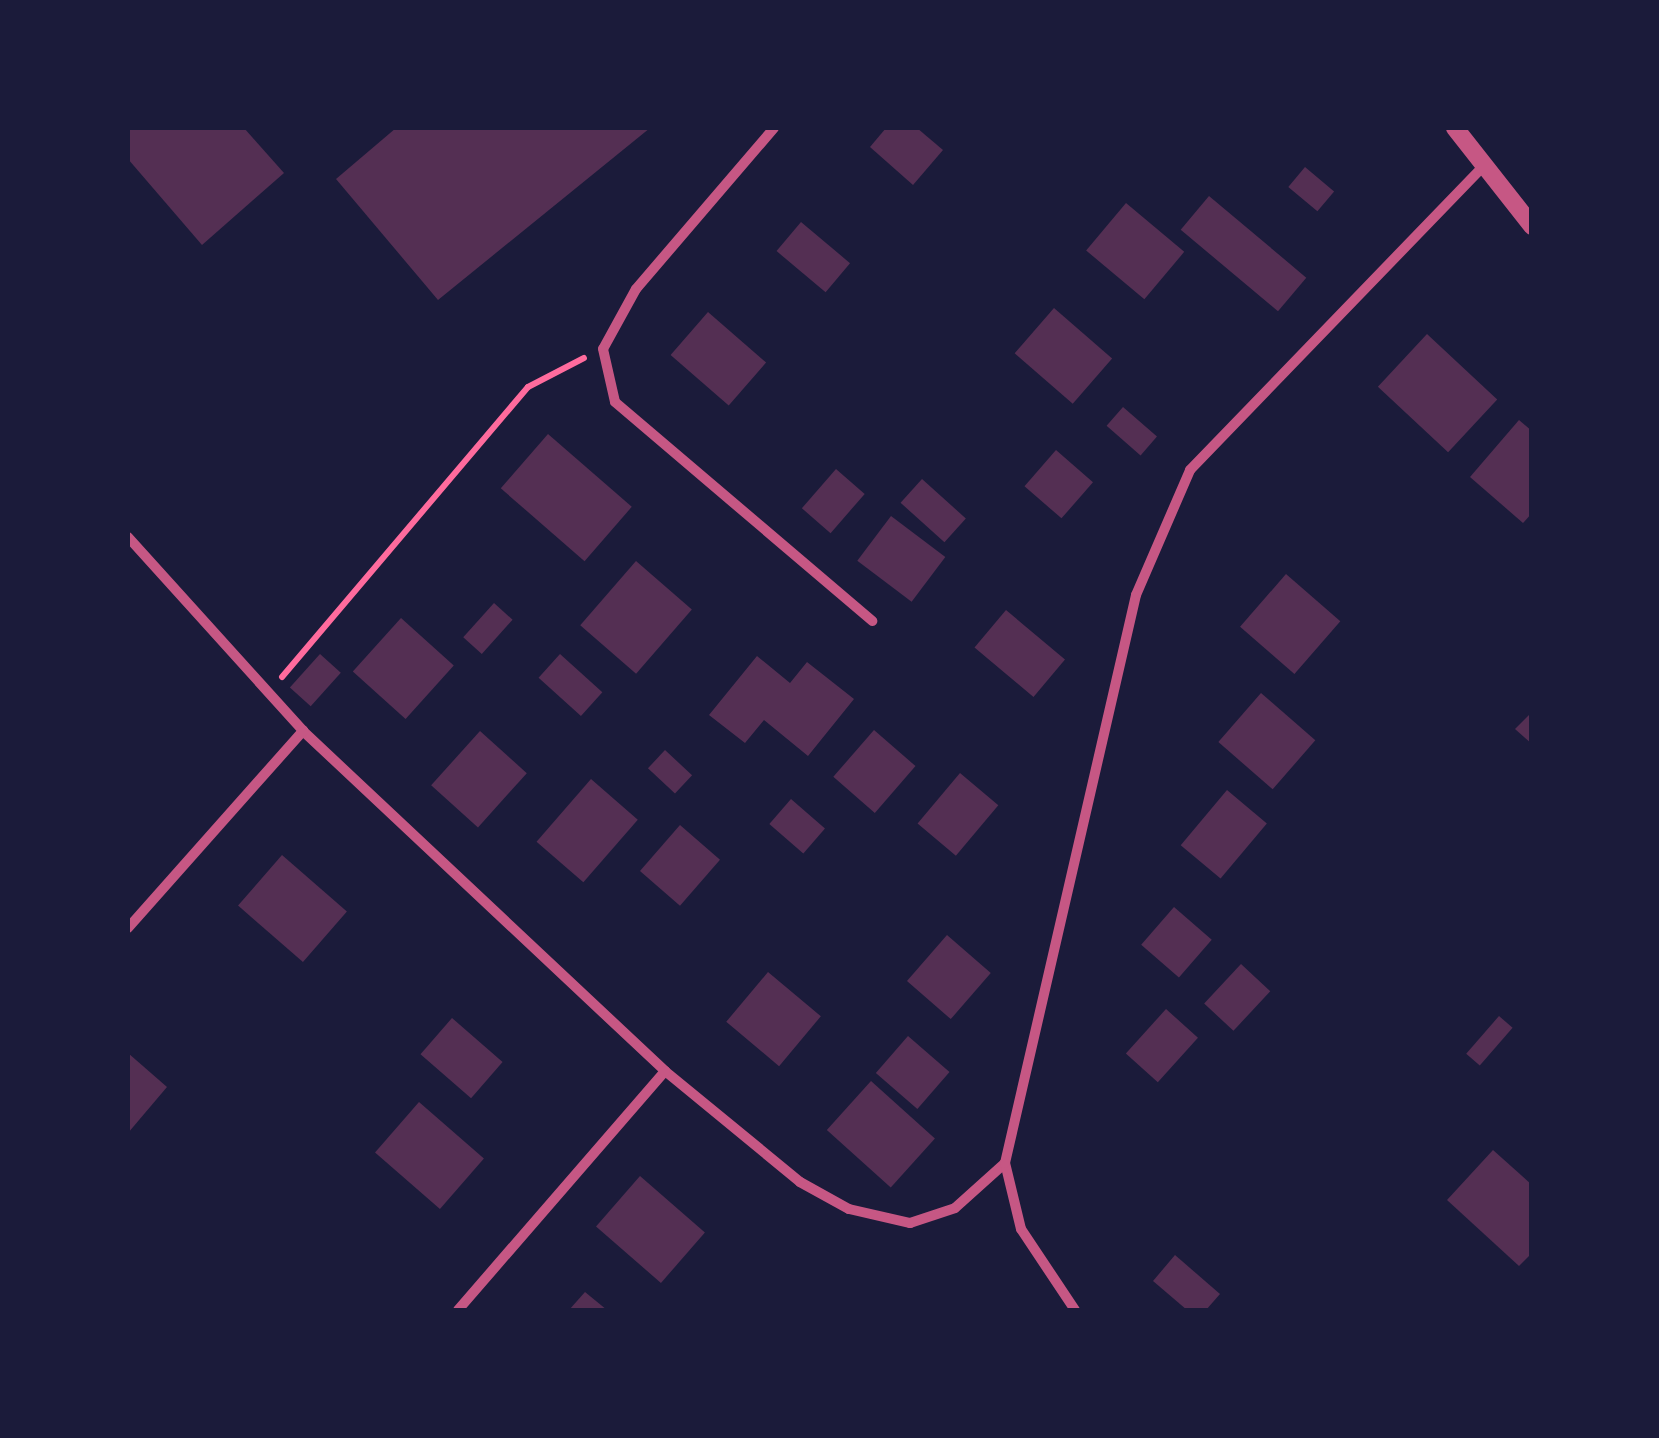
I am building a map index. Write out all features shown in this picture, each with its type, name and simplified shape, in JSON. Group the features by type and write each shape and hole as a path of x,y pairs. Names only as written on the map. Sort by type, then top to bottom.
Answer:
{"street":[{"path":"774,128 636,289 602,348 615,402 872,621"},
{"path":"1456,128 1532,226"},
{"path":"1075,1310 1021,1229 1004,1163 1136,595 1190,470 1484,166"},
{"path":"128,537 304,731 664,1071 800,1182 850,1209 910,1222 955,1208 1004,1163"},
{"path":"128,928 304,731"},
{"path":"458,1310 664,1071"}],"path":[{"path":"269,692 528,387 602,348"}],"building":[{"path":"128,128 244,128 284,173 202,245 128,159"},
{"path":"396,128 650,128 438,300 336,179"},
{"path":"886,128 917,128 943,150 913,185 870,147"},
{"path":"1305,167 1334,191 1317,211 1288,187"},
{"path":"1209,196 1306,278 1278,311 1181,230"},
{"path":"1126,203 1184,252 1144,299 1086,250"},
{"path":"801,222 850,263 826,292 777,251"},
{"path":"1054,308 1112,359 1073,404 1015,353"},
{"path":"708,312 766,363 729,406 671,355"},
{"path":"1427,334 1497,399 1448,452 1378,387"},
{"path":"1123,407 1157,437 1141,455 1107,426"},
{"path":"1519,420 1532,431 1532,513 1523,523 1470,477"},
{"path":"548,434 632,507 585,561 501,488"},
{"path":"1056,450 1093,482 1061,518 1025,486"},
{"path":"836,469 865,494 831,533 802,508"},
{"path":"922,479 966,518 944,542 901,503"},
{"path":"891,516 945,557 912,602 857,561"},
{"path":"636,561 692,610 636,674 580,625"},
{"path":"1286,574 1340,621 1294,674 1240,627"},
{"path":"494,603 513,620 482,654 463,637"},
{"path":"1006,610 1065,659 1033,697 975,648"},
{"path":"401,618 454,666 406,719 353,672"},
{"path":"320,654 341,673 311,706 290,687"},
{"path":"560,654 602,692 581,716 539,678"},
{"path":"757,656 790,683 807,662 854,699 808,756 764,720 745,743 709,715"},
{"path":"1261,693 1315,740 1273,789 1218,742"},
{"path":"1532,712 1532,744 1515,729"},
{"path":"874,730 916,766 875,813 833,777"},
{"path":"480,731 527,773 478,827 431,785"},
{"path":"665,750 692,775 675,794 648,768"},
{"path":"960,773 998,805 956,856 918,824"},
{"path":"591,779 638,820 583,882 537,842"},
{"path":"1227,790 1267,823 1221,879 1181,845"},
{"path":"791,799 825,829 803,853 769,824"},
{"path":"680,825 720,860 680,906 640,871"},
{"path":"282,855 347,911 303,962 238,906"},
{"path":"1174,907 1212,940 1179,978 1141,945"},
{"path":"947,935 991,973 951,1019 907,981"},
{"path":"1241,964 1270,991 1233,1031 1204,1003"},
{"path":"768,972 821,1016 779,1066 726,1022"},
{"path":"1166,1009 1198,1038 1158,1082 1126,1054"},
{"path":"1499,1016 1513,1028 1480,1066 1466,1054"},
{"path":"452,1018 503,1062 471,1098 421,1054"},
{"path":"908,1036 950,1072 917,1109 876,1073"},
{"path":"128,1053 167,1087 128,1133"},
{"path":"871,1081 935,1139 891,1188 827,1130"},
{"path":"419,1102 484,1158 440,1209 375,1153"},
{"path":"1493,1150 1532,1185 1532,1253 1519,1266 1447,1200"},
{"path":"640,1176 705,1232 661,1283 596,1227"},
{"path":"1175,1255 1220,1294 1206,1310 1187,1310 1153,1281"},
{"path":"585,1292 607,1310 569,1310"}]}
